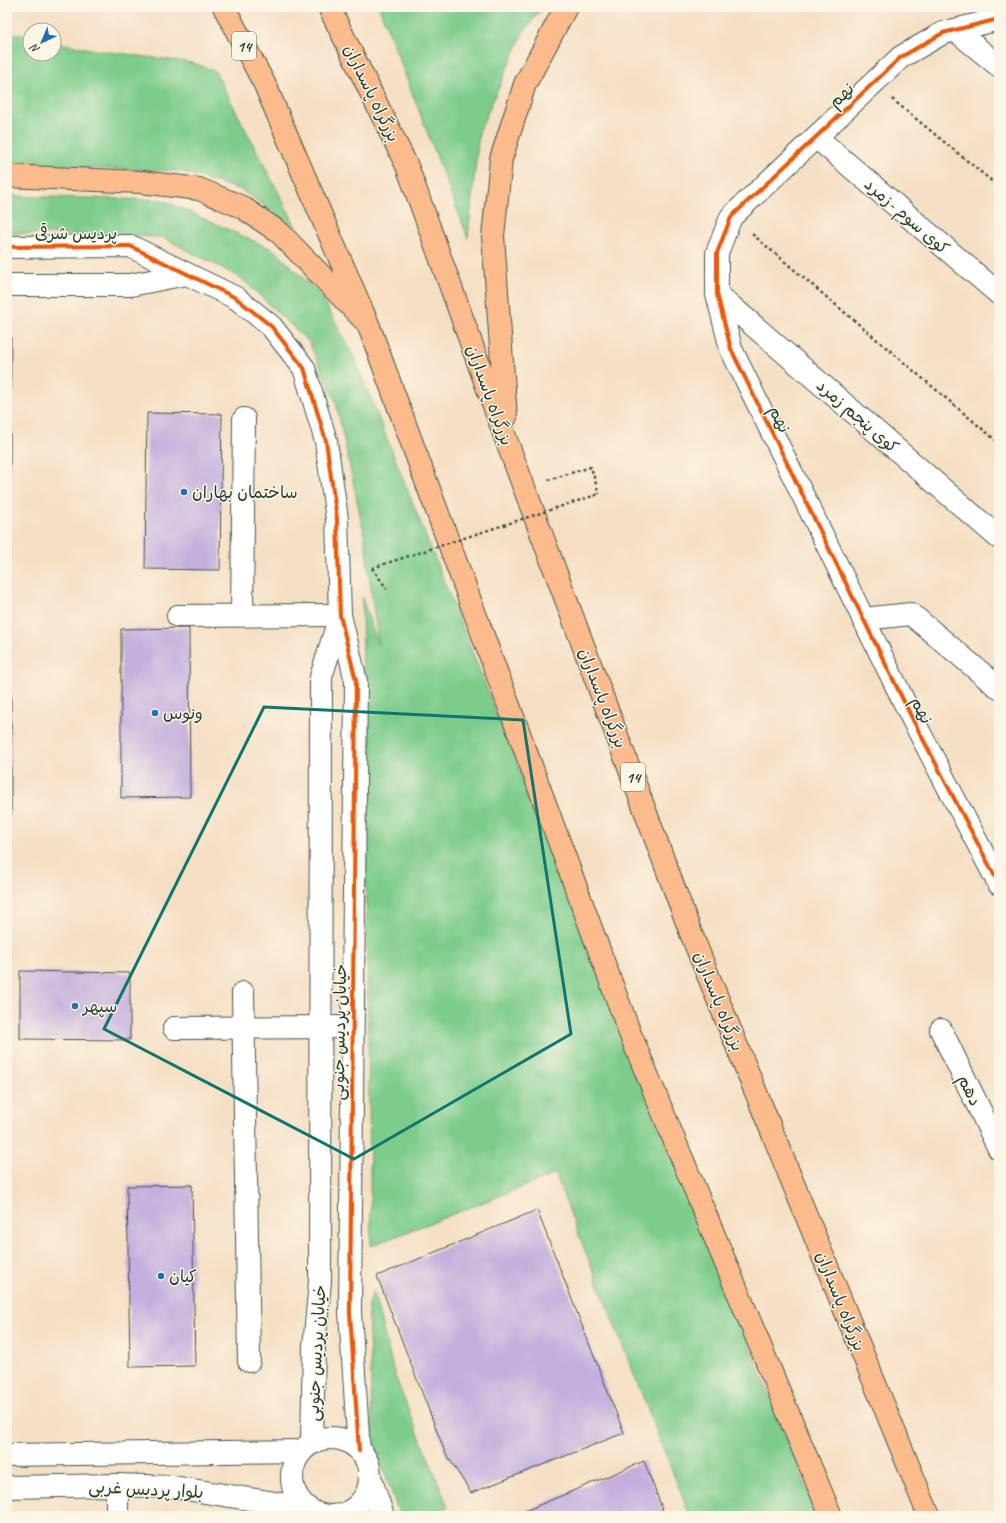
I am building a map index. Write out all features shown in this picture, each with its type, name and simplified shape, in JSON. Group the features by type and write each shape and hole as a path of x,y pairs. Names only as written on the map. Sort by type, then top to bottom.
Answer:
{"main road":[{"name":"14","path":"224,7 265,85 368,324 629,1030 831,1516"},
{"name":"بزرگراه پاسداران","path":"329,7 407,166 507,442 692,936 928,1516"},
{"path":"507,442 493,236 501,159 525,84 566,7"},
{"path":"7,176 141,182 199,189 242,207 280,233 368,324"}],"street":[{"name":"نهم","path":"999,19 943,33 901,57 731,217 717,253 717,294 731,349 912,720 999,884"},
{"path":"955,30 999,66"},
{"name":"کوی سوم -زمرد","path":"816,137 999,294"},
{"name":"پردیس شرقی","path":"7,247 130,246 236,298 271,326 304,368 326,441 337,519 340,615"},
{"path":"7,285 131,285 186,274"},
{"name":"کوی پنجم زمرد","path":"717,294 999,538"},
{"path":"242,615 244,419"},
{"path":"863,619 911,614 999,688"},
{"path":"178,616 340,615"},
{"name":"خیابان پردیس جنوبی","path":"306,1447 320,1281 321,677 340,615"},
{"name":"خیابان پردیس جنوبی","path":"340,615 356,681 350,1312 359,1451"},
{"path":"243,993 249,1361"},
{"path":"174,1028 352,1027"},
{"name":"دهم","path":"941,1030 999,1149"},
{"path":"369,1474 369,1487 355,1512 334,1516 311,1512 298,1499 293,1487 292,1474 295,1462 306,1447 324,1439 337,1439 349,1443 359,1451 366,1461 383,1516"},
{"name":"بلوار پردیس غربی","path":"7,1456 306,1447"},
{"path":"117,1485 117,1516"},
{"name":"بلوار پردیس غربی","path":"7,1487 117,1485 173,1487 311,1512"}],"path":[{"path":"873,84 999,187"},
{"path":"731,217 999,443"},
{"path":"387,589 372,568 599,494 591,467 524,487"}],"highlighted area":[{"path":"264,707 523,720 571,1034 354,1159 104,1029"}],"green space":[{"path":"379,7 543,7 523,33 479,132 468,238"},
{"path":"7,32 22,35 22,62 62,62 62,44 96,50 193,63 215,71 298,230 241,190 180,171 7,166"},
{"path":"7,196 162,200 274,250 321,295 355,359 818,1516 690,1516 556,1174 371,1246 362,598 378,645 364,533 336,402 309,342 241,278 162,237 7,233"},
{"path":"373,1290 395,1376 448,1507 423,1516 400,1516 373,1440 368,1309"}],"building":[{"path":"11,336 9,593 7,593 7,337"},
{"name":"ساختمان بهاران","path":"147,413 222,414 220,570 145,569"},
{"name":"ونوس","path":"189,628 190,797 121,798 121,629"},
{"path":"7,629 11,629 11,816 7,816"},
{"name":"سپهر","path":"20,971 130,973 130,1040 20,1039"},
{"name":"کیان","path":"192,1185 195,1366 130,1367 127,1186"},
{"path":"537,1210 624,1433 471,1493 445,1452 377,1276"},
{"path":"644,1461 665,1516 513,1516"}],"cycle path":[{"path":"999,19 943,33 901,57 731,217 717,253 717,294 731,349 913,720 999,884"},
{"path":"7,247 130,246 236,298 271,326 304,368 326,441 337,519 340,615 356,681 350,1312 359,1451"}],"place":[{"name":"ساختمان بهاران","path":"184,492"},
{"name":"ونوس","path":"155,713"},
{"name":"سپهر","path":"75,1006"},
{"name":"کیان","path":"161,1276"}]}
